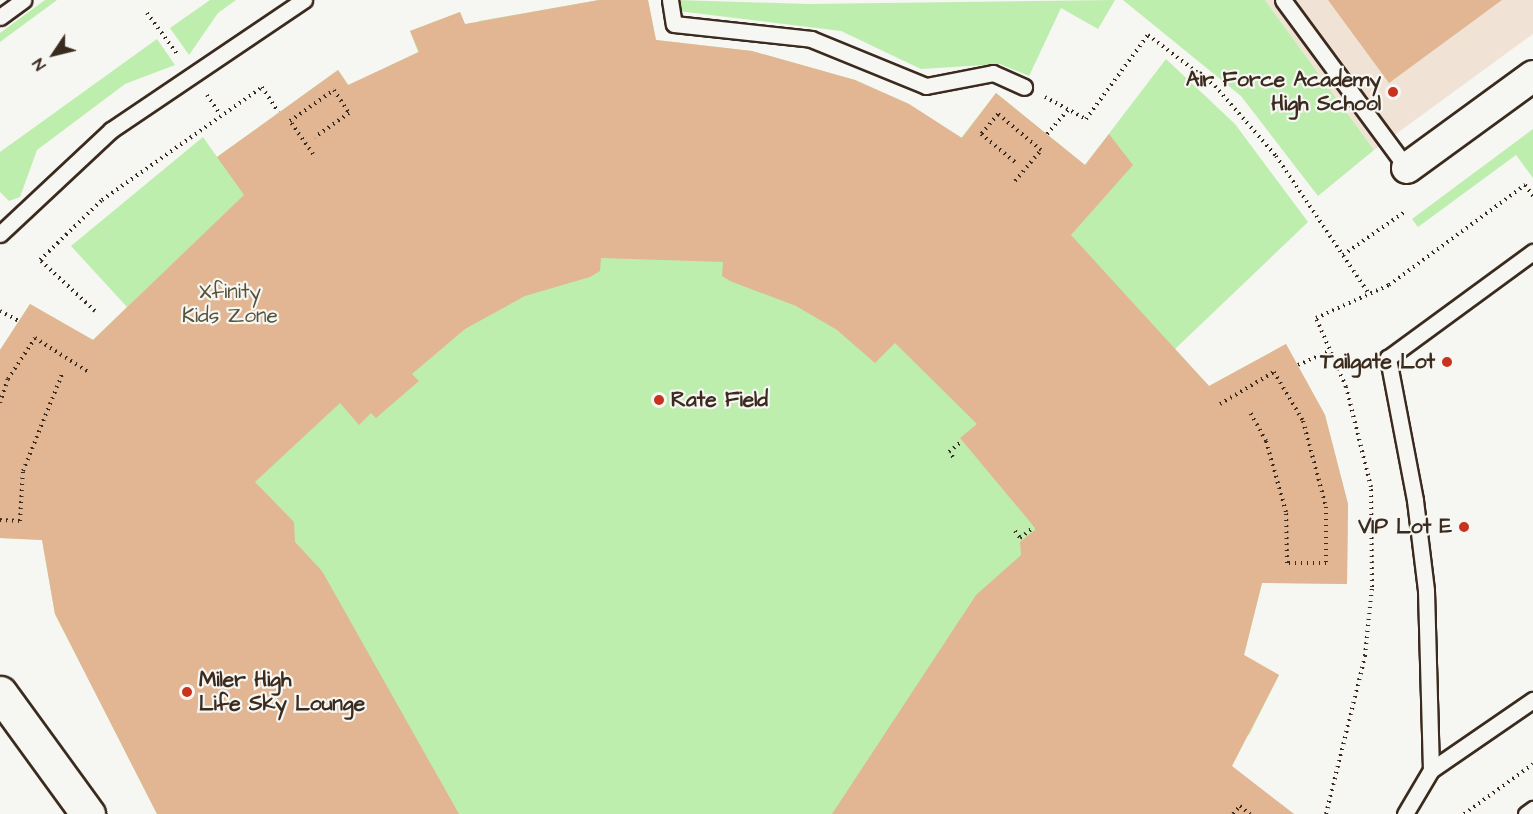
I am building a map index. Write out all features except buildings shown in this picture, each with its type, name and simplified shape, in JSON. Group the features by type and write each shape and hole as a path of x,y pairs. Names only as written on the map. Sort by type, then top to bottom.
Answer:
{"main road":[{"path":"0,693 88,814"}],"street":[{"path":"1407,168 1533,76"}],"lane":[{"path":"0,17 23,0"},
{"path":"2,228 111,130 304,0"},
{"path":"670,0 674,24 811,39 926,86 993,73 1024,87"},
{"path":"1283,0 1407,168"},
{"path":"1431,770 1426,590 1414,489 1388,358 1533,252"},
{"path":"1405,814 1431,770 1533,700"},
{"path":"1526,814 1533,809"}],"path":[{"path":"1024,87 1086,119 1148,35 1215,86 1276,156 1369,294"},
{"path":"95,311 40,260 102,200 262,87 278,112"},
{"path":"313,154 290,121 334,90 350,113 315,137"},
{"path":"1047,134 1068,110"},
{"path":"1015,162 981,134 998,114 1041,150 1015,181"},
{"path":"1342,255 1406,211"},
{"path":"0,311 19,321"},
{"path":"0,403 8,379 35,338 90,373"},
{"path":"1298,366 1330,351"},
{"path":"0,520 20,521 23,471 63,372"},
{"path":"1220,404 1274,372 1306,432 1326,507 1326,563 1287,563 1286,512 1266,441 1250,412"},
{"path":"953,457 949,452 962,441"},
{"path":"1015,531 1020,538 1034,527"},
{"path":"1464,814 1533,764"},
{"path":"1233,814 1240,806 1250,814"}],"shaded area":[{"name":"Air Force Academy High School","path":"1265,0 1533,0 1533,34 1374,150"}],"green space":[{"path":"45,0 57,0 0,42 0,33"},
{"path":"210,0 236,0 218,13 189,55 170,28"},
{"name":"Rate Field","path":"599,0 648,0 656,40 752,51 855,80 909,104 961,138 996,93 1085,165 1166,59 1235,124 1308,222 1175,349 1209,386 1286,344 1325,415 1348,504 1347,584 1262,583 1244,655 1279,675 1249,735 1212,714 1196,741 1294,814 157,814 55,614 42,540 0,538 0,350 30,304 93,340 127,307 71,246 203,137 217,157 338,70 369,114 366,77 418,52 410,31 460,12 479,59 485,58 479,21"},
{"path":"678,0 808,4 1115,0 1098,29 1061,8 1029,76 1000,64 921,69 841,31 678,11"},
{"path":"1123,0 1265,0 1374,150 1318,196 1241,96"},
{"path":"157,39 175,65 125,84 37,150 20,197 9,201 0,192 0,152"},
{"path":"1533,129 1533,178 1516,155 1418,227 1412,219"}],"place":[{"name":"Air Force Academy High School","path":"1393,92"},
{"name":"Tailgate Lot","path":"1447,362"},
{"name":"Rate Field","path":"659,400"},
{"name":"VIP Lot E","path":"1464,527"},
{"name":"Miler High Life Sky Lounge","path":"187,692"}],"park label":[{"name":"Xfinity Kids Zone","path":"230,304"}]}
